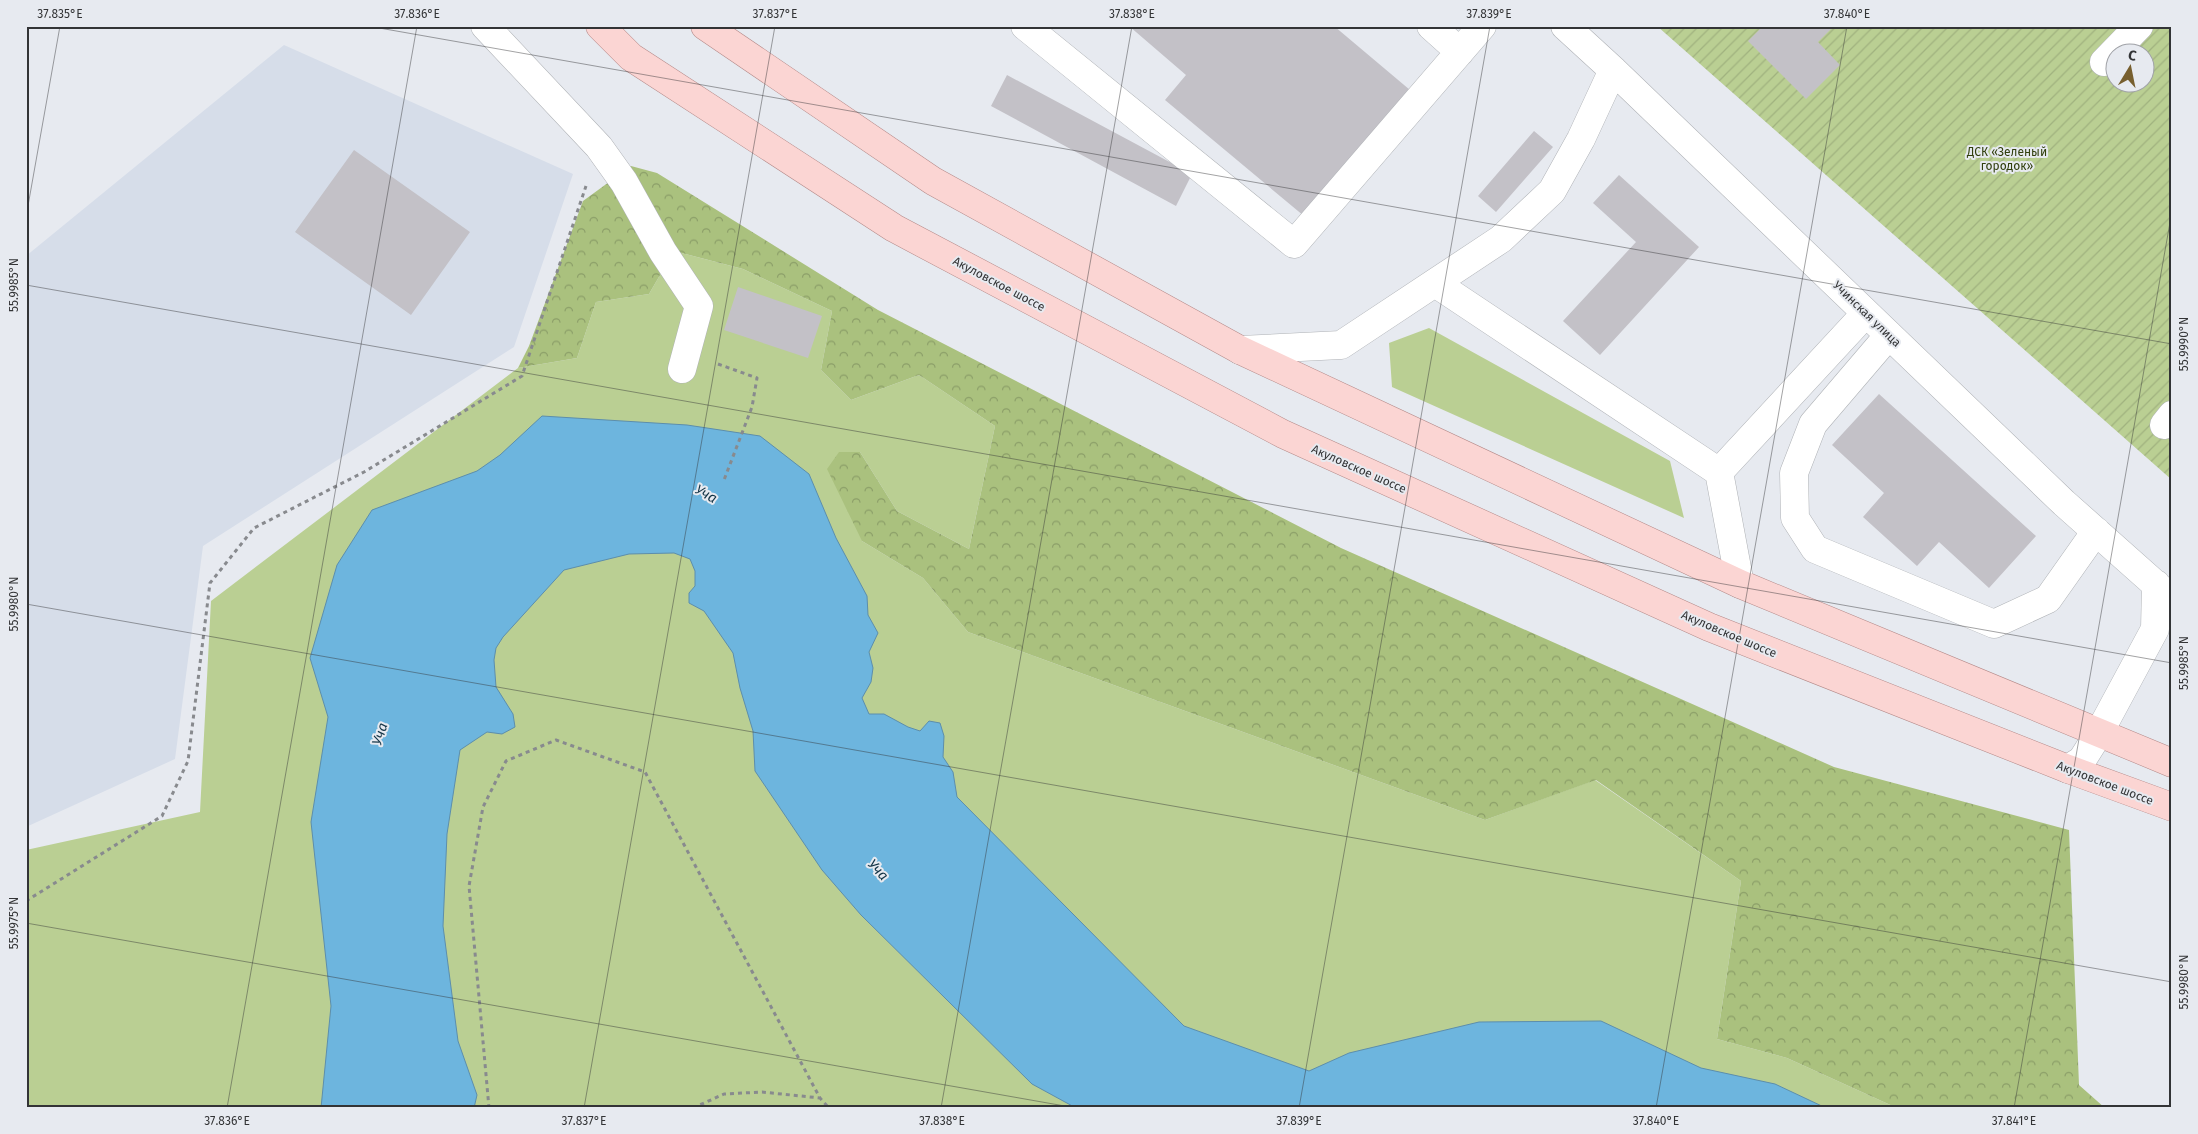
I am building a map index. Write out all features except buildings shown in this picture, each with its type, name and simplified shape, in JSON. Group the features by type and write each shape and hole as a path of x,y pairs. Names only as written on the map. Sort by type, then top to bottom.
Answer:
{"main road":[{"name":"Акуловское шоссе","path":"600,26 631,57 894,228 1283,434 1709,627 2068,769 2172,807"},
{"path":"705,26 932,181 1240,350 1740,584 2172,763"}],"street":[{"path":"485,26 599,147 624,182 663,252 699,306 685,360"},
{"path":"1024,26 1294,244 1482,26"},
{"path":"1431,26 1460,52"},
{"name":"Учинская улица","path":"1565,26 2096,531 2164,592"},
{"path":"2104,62 2139,26"},
{"path":"1240,350 1341,345 1501,240 1552,191 1580,139 1613,70"},
{"path":"1435,283 1719,472 1740,584"},
{"path":"1719,472 1866,313"},
{"path":"1889,335 1813,424 1794,473 1795,518 1815,549 1994,624 2048,599 2096,531"},
{"path":"2068,769 2082,760 2099,733 2155,629 2164,592"}],"path":[{"path":"26,901 162,816 188,761 210,583 254,528 364,472 522,376 599,147"},
{"path":"685,360 721,366 757,378 752,407 724,480"},
{"path":"489,1108 470,886 483,807 506,761 556,740 645,772 820,1098 829,1108"},
{"path":"693,1108 724,1094 762,1092 820,1098"}],"shaded area":[{"path":"284,45 573,174 514,347 203,546 175,759 26,827 26,256"}],"green space":[{"name":"ДСК «Зеленый городок»","path":"1657,26 2172,26 2172,480"},
{"path":"631,166 657,173 878,310 1341,548 1834,767 2069,830 2079,1085 2105,1108 1897,1108 1787,1058 1717,1039 1741,881 1596,780 1485,820 968,632 923,578 862,541 827,469 839,452 860,452 897,511 969,549 995,426 919,375 851,400 821,370 832,311 743,269 674,251 649,294 596,302 577,358 518,368 529,346 583,201"},
{"path":"674,251 743,269 832,311 821,370 851,400 919,375 995,426 969,549 897,511 860,452 862,541 923,578 968,632 1485,820 1595,780 1741,881 1717,1039 1787,1058 1897,1108 26,1108 26,850 200,812 211,601 518,368 577,358 596,302 649,294"},
{"path":"1429,328 1670,461 1684,518 1392,387 1389,343"}],"water":[{"name":"Уча","path":"542,416 687,425 760,436 809,474 836,538 867,596 868,615 878,633 869,652 873,668 871,682 862,698 869,714 884,714 908,727 920,731 929,721 940,723 944,736 943,757 953,772 957,797 1184,1026 1309,1071 1349,1053 1479,1022 1601,1021 1701,1068 1775,1084 1826,1108 1076,1108 1032,1084 861,915 822,870 755,771 753,731 740,688 733,653 704,611 689,603 689,593 695,586 695,571 690,559 674,553 629,554 564,570 503,637 496,648 494,660 496,687 513,714 515,727 502,734 487,732 460,750 447,834 443,926 458,1041 477,1095 474,1108 321,1108 331,1006 311,822 328,717 310,658 337,565 372,510 477,471 500,455"}]}
